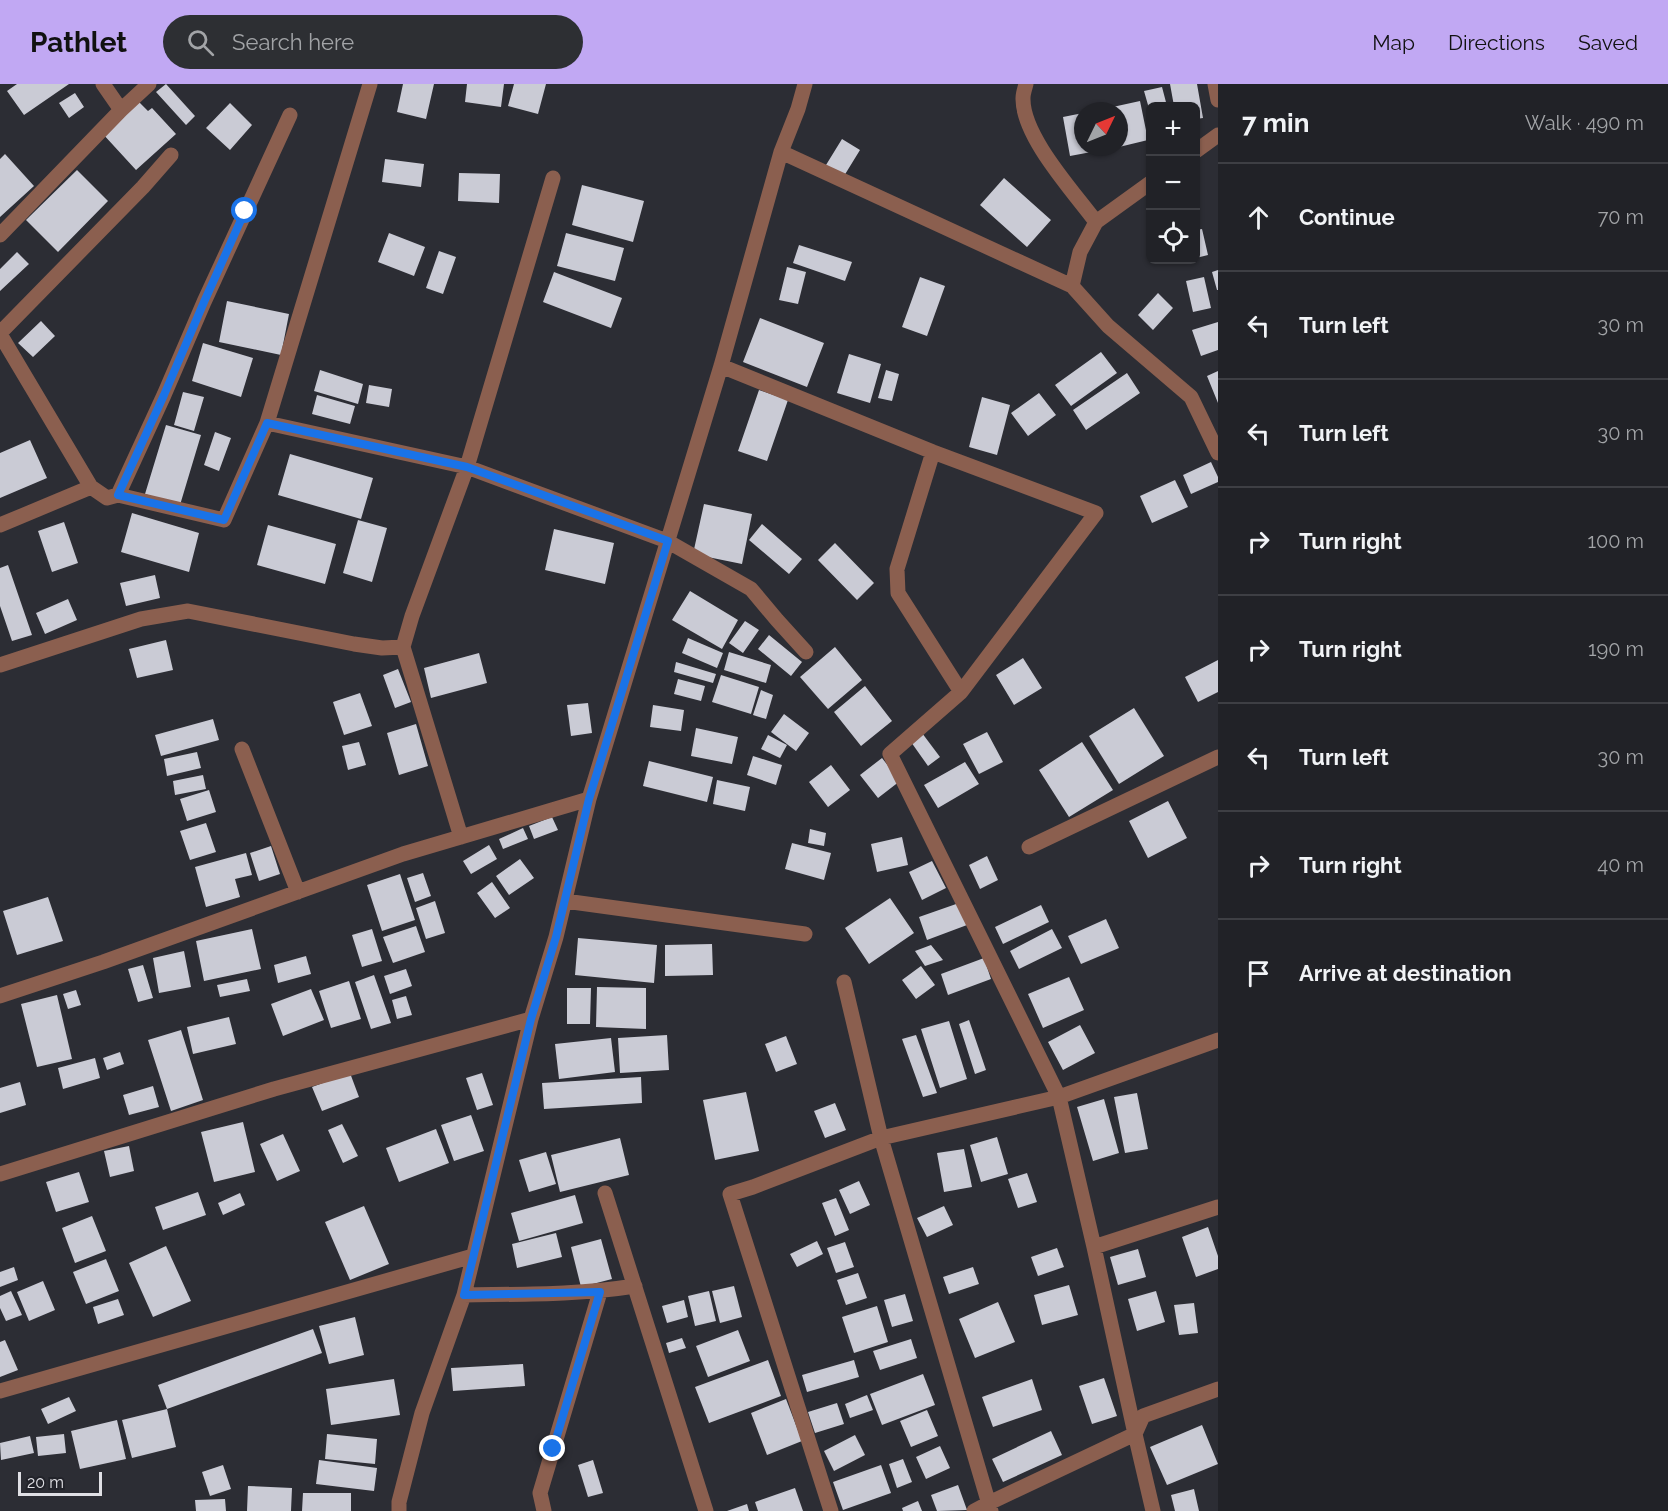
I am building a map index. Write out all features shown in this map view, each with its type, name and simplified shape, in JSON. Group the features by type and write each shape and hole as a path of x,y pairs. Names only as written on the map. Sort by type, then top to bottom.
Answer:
{"street":[{"path":"103,84 121,110"},
{"path":"0,235 149,84"},
{"path":"171,155 144,188 0,334 91,487 107,498 118,495 224,520 267,423 370,84"},
{"path":"399,1511 399,1502 422,1413 464,1295 531,1019 556,937 589,799 721,366 781,152 805,84"},
{"path":"1026,84 1023,98 1028,123 1037,144 1096,222"},
{"path":"1215,84 1218,100"},
{"path":"118,495 290,115"},
{"path":"1200,148 1218,135"},
{"path":"781,152 1072,286 1108,326 1191,398 1212,421 1218,453"},
{"path":"461,837 403,647 412,616 467,467 553,178"},
{"path":"1072,286 1080,252 1096,222 1146,186"},
{"path":"721,366 933,452 1096,513 961,692 890,754 1059,1097 1153,1511"},
{"path":"267,423 467,467 668,541 751,589 806,652"},
{"path":"933,452 897,569 898,593 961,692"},
{"path":"0,525 91,487"},
{"path":"0,665 141,619 188,611 354,644 382,648 403,647"},
{"path":"242,749 298,892"},
{"path":"1029,847 1218,757"},
{"path":"0,996 104,962 403,854 589,799"},
{"path":"565,901 806,934"},
{"path":"844,982 881,1138 990,1507"},
{"path":"0,1174 274,1089 531,1019"},
{"path":"831,1511 730,1194 881,1138 1059,1097 1218,1040"},
{"path":"605,1193 706,1511"},
{"path":"1094,1247 1218,1207"},
{"path":"0,1391 473,1256"},
{"path":"464,1295 600,1292 634,1286"},
{"path":"544,1511 540,1493 600,1292"},
{"path":"974,1511 990,1507 1135,1434 1143,1416 1218,1389"}],"building":[{"path":"17,84 69,84 24,115 7,91"},
{"path":"166,84 195,116 186,125 156,92"},
{"path":"403,84 434,84 426,119 397,112"},
{"path":"467,84 504,84 501,107 465,102"},
{"path":"514,84 546,84 538,114 508,106"},
{"path":"1170,84 1197,84 1203,118 1200,118 1200,102 1173,102"},
{"path":"1162,87 1166,102 1147,102 1144,91"},
{"path":"75,93 84,107 69,118 59,103"},
{"path":"137,100 148,111 152,108 176,134 136,170 102,133"},
{"path":"1140,101 1146,140 1128,145 1128,104"},
{"path":"230,103 252,125 230,150 206,128"},
{"path":"1074,115 1074,155 1070,156 1063,117"},
{"path":"842,139 860,150 844,176 826,165"},
{"path":"5,154 34,186 0,217 0,159"},
{"path":"385,159 424,164 421,187 382,182"},
{"path":"77,170 108,201 58,252 26,220"},
{"path":"459,173 500,174 499,203 458,201"},
{"path":"1004,178 1051,220 1027,247 980,205"},
{"path":"582,185 644,201 633,242 572,225"},
{"path":"1200,229 1202,229 1208,255 1200,257"},
{"path":"389,233 425,247 414,276 378,262"},
{"path":"566,233 624,248 615,281 557,266"},
{"path":"799,245 852,262 845,281 793,263"},
{"path":"439,251 456,257 443,294 426,288"},
{"path":"17,252 29,264 0,291 0,269"},
{"path":"787,267 806,272 798,304 779,300"},
{"path":"1218,270 1218,290 1217,290 1212,272"},
{"path":"554,272 622,298 611,328 543,302"},
{"path":"920,277 945,286 927,336 902,327"},
{"path":"1204,277 1211,308 1193,312 1186,281"},
{"path":"1158,293 1173,308 1153,330 1138,315"},
{"path":"227,301 289,314 281,355 219,342"},
{"path":"760,318 824,343 807,387 743,362"},
{"path":"41,321 55,336 33,357 18,343"},
{"path":"1218,322 1218,350 1201,356 1192,330"},
{"path":"203,343 253,358 241,397 192,381"},
{"path":"1101,352 1117,373 1071,406 1055,385"},
{"path":"849,354 881,364 870,403 837,393"},
{"path":"320,370 363,384 358,404 314,391"},
{"path":"886,370 899,374 892,401 878,398"},
{"path":"1218,371 1218,403 1207,376"},
{"path":"1127,373 1140,393 1086,430 1073,410"},
{"path":"369,385 392,389 389,407 366,403"},
{"path":"759,390 788,400 767,461 738,451"},
{"path":"183,392 204,397 194,431 174,425"},
{"path":"1039,393 1056,415 1028,436 1011,413"},
{"path":"317,395 355,406 350,424 312,414"},
{"path":"982,397 1010,405 997,455 969,447"},
{"path":"166,425 201,435 180,505 145,494"},
{"path":"215,432 231,438 219,471 204,465"},
{"path":"30,440 47,478 0,498 0,453"},
{"path":"290,454 373,478 361,519 278,495"},
{"path":"1211,462 1218,482 1191,494 1183,475"},
{"path":"1175,480 1188,507 1152,523 1140,496"},
{"path":"704,504 752,514 742,564 693,554"},
{"path":"132,513 199,533 189,572 121,552"},
{"path":"358,520 387,528 372,582 343,573"},
{"path":"64,522 78,563 52,572 38,531"},
{"path":"762,524 802,559 789,574 749,540"},
{"path":"268,525 336,544 325,584 257,565"},
{"path":"554,529 614,543 605,584 545,570"},
{"path":"835,543 874,583 857,600 818,560"},
{"path":"8,565 32,635 12,641 0,606 0,568"},
{"path":"155,575 160,598 126,606 120,583"},
{"path":"690,591 738,620 722,649 672,620"},
{"path":"68,599 77,620 45,634 36,613"},
{"path":"745,621 759,630 743,653 729,643"},
{"path":"769,635 802,662 791,676 758,649"},
{"path":"688,638 723,653 717,668 682,653"},
{"path":"166,640 173,670 137,678 129,649"},
{"path":"835,647 862,680 828,709 800,677"},
{"path":"729,652 771,665 766,683 724,670"},
{"path":"479,653 487,683 431,698 424,668"},
{"path":"1023,658 1042,688 1014,705 996,675"},
{"path":"1218,660 1218,692 1198,702 1185,677"},
{"path":"676,662 716,674 713,683 674,672"},
{"path":"398,669 411,702 395,708 383,675"},
{"path":"721,675 759,687 751,714 712,702"},
{"path":"678,679 705,686 701,701 674,694"},
{"path":"865,686 892,721 861,746 834,712"},
{"path":"761,690 773,695 766,719 753,715"},
{"path":"360,693 372,726 344,735 333,702"},
{"path":"588,703 592,733 571,736 567,705"},
{"path":"653,705 684,710 681,731 650,727"},
{"path":"1134,708 1164,756 1119,784 1089,736"},
{"path":"784,714 809,733 796,751 771,732"},
{"path":"213,719 219,740 161,756 155,735"},
{"path":"416,724 428,766 399,775 387,733"},
{"path":"696,728 738,737 732,764 691,756"},
{"path":"987,732 1003,762 979,774 963,744"},
{"path":"922,733 940,757 928,766 911,742"},
{"path":"768,735 787,745 780,758 761,749"},
{"path":"359,742 366,765 348,770 342,746"},
{"path":"1082,742 1113,790 1069,817 1039,770"},
{"path":"197,752 201,768 167,776 164,759"},
{"path":"753,756 782,765 776,785 747,775"},
{"path":"882,758 900,781 878,798 860,775"},
{"path":"649,761 713,777 707,802 643,786"},
{"path":"965,762 979,784 938,808 924,785"},
{"path":"831,765 850,790 828,807 809,782"},
{"path":"203,775 206,789 175,795 173,781"},
{"path":"717,780 750,787 745,811 713,804"},
{"path":"209,790 216,812 187,821 180,799"},
{"path":"1168,801 1187,838 1148,858 1129,821"},
{"path":"552,817 558,830 534,839 529,826"},
{"path":"206,823 216,852 190,860 180,831"},
{"path":"523,828 528,839 503,849 499,839"},
{"path":"810,829 826,833 824,846 808,843"},
{"path":"902,837 908,865 877,872 871,844"},
{"path":"792,843 831,853 824,880 785,869"},
{"path":"489,845 497,859 471,874 463,861"},
{"path":"271,846 280,874 259,881 250,853"},
{"path":"246,853 252,875 235,879 240,897 206,907 195,867"},
{"path":"987,856 998,880 980,889 969,865"},
{"path":"520,859 534,878 509,895 496,876"},
{"path":"932,861 946,888 922,900 909,872"},
{"path":"423,873 431,896 415,902 407,878"},
{"path":"400,874 415,920 382,931 367,885"},
{"path":"492,882 510,908 495,918 477,893"},
{"path":"48,897 63,941 17,955 3,911"},
{"path":"890,898 914,933 869,964 845,928"},
{"path":"435,901 445,933 426,939 416,908"},
{"path":"959,903 967,925 927,940 919,917"},
{"path":"1041,905 1049,922 1003,944 995,927"},
{"path":"1106,919 1119,948 1081,964 1068,936"},
{"path":"416,926 425,952 393,963 383,937"},
{"path":"252,929 261,969 204,981 196,941"},
{"path":"372,929 382,961 362,967 352,935"},
{"path":"1052,929 1062,948 1019,969 1010,951"},
{"path":"578,938 657,945 654,983 575,975"},
{"path":"712,944 713,975 665,976 665,945"},
{"path":"931,945 943,960 925,966 915,951"},
{"path":"184,951 191,987 159,993 153,958"},
{"path":"306,956 311,974 278,983 274,965"},
{"path":"984,958 991,979 948,995 941,974"},
{"path":"143,965 153,998 138,1002 128,969"},
{"path":"921,966 935,985 916,999 902,980"},
{"path":"406,969 412,986 390,994 384,976"},
{"path":"374,975 391,1023 371,1029 355,982"},
{"path":"1069,977 1084,1010 1043,1028 1028,994"},
{"path":"247,979 250,991 220,997 217,985"},
{"path":"349,981 361,1019 331,1028 319,991"},
{"path":"597,987 646,988 646,1029 596,1027"},
{"path":"567,988 591,988 590,1024 567,1024"},
{"path":"311,989 324,1020 283,1036 271,1004"},
{"path":"76,990 81,1005 68,1009 63,994"},
{"path":"57,995 72,1059 37,1067 21,1004"},
{"path":"406,996 412,1015 397,1019 392,1000"},
{"path":"229,1017 236,1044 193,1054 187,1027"},
{"path":"969,1020 986,1070 975,1074 959,1024"},
{"path":"949,1021 967,1079 940,1088 921,1029"},
{"path":"1080,1025 1095,1053 1063,1070 1048,1042"},
{"path":"181,1030 203,1100 171,1111 148,1040"},
{"path":"667,1035 669,1070 620,1073 618,1038"},
{"path":"916,1035 937,1093 923,1097 902,1039"},
{"path":"786,1036 797,1064 776,1072 765,1044"},
{"path":"611,1038 615,1072 559,1079 555,1044"},
{"path":"120,1052 124,1064 107,1070 103,1058"},
{"path":"95,1058 100,1078 63,1089 58,1068"},
{"path":"350,1073 359,1097 322,1111 312,1087"},
{"path":"482,1073 493,1105 477,1110 466,1078"},
{"path":"641,1077 642,1103 544,1109 542,1083"},
{"path":"20,1082 26,1105 0,1113 0,1088"},
{"path":"153,1086 159,1107 129,1115 123,1095"},
{"path":"746,1092 759,1151 715,1160 703,1100"},
{"path":"1137,1093 1148,1149 1125,1153 1114,1097"},
{"path":"1104,1099 1119,1153 1093,1161 1077,1107"},
{"path":"835,1103 846,1130 825,1138 814,1111"},
{"path":"471,1115 484,1151 454,1161 441,1125"},
{"path":"243,1122 255,1172 214,1182 201,1132"},
{"path":"342,1124 358,1156 343,1163 328,1130"},
{"path":"436,1129 449,1163 399,1182 386,1148"},
{"path":"283,1134 300,1171 277,1181 260,1144"},
{"path":"997,1137 1008,1174 981,1182 970,1145"},
{"path":"620,1138 629,1175 560,1192 551,1155"},
{"path":"129,1146 134,1171 110,1177 104,1151"},
{"path":"964,1149 972,1187 944,1192 937,1153"},
{"path":"546,1152 556,1184 529,1192 519,1160"},
{"path":"79,1172 89,1202 56,1212 46,1182"},
{"path":"1027,1173 1037,1202 1018,1208 1008,1179"},
{"path":"859,1181 870,1205 850,1214 839,1190"},
{"path":"198,1192 206,1215 163,1230 155,1207"},
{"path":"240,1193 245,1205 223,1215 218,1203"},
{"path":"575,1195 583,1223 519,1241 511,1213"},
{"path":"836,1198 849,1230 835,1236 822,1203"},
{"path":"364,1206 389,1264 350,1280 325,1222"},
{"path":"944,1206 953,1225 927,1237 917,1218"},
{"path":"92,1216 106,1251 75,1263 62,1228"},
{"path":"1208,1227 1218,1256 1218,1269 1196,1277 1182,1237"},
{"path":"556,1233 562,1257 517,1268 512,1244"},
{"path":"601,1239 612,1279 581,1287 571,1247"},
{"path":"817,1241 823,1254 797,1267 790,1254"},
{"path":"845,1242 854,1267 836,1273 827,1248"},
{"path":"166,1246 191,1301 153,1317 129,1263"},
{"path":"1057,1248 1064,1267 1038,1276 1031,1257"},
{"path":"1138,1249 1146,1277 1118,1285 1110,1257"},
{"path":"106,1259 119,1291 86,1304 73,1272"},
{"path":"14,1267 18,1280 0,1287 0,1272"},
{"path":"973,1267 979,1284 949,1294 943,1277"},
{"path":"858,1273 867,1298 846,1305 837,1280"},
{"path":"43,1281 55,1310 29,1321 17,1292"},
{"path":"1069,1285 1078,1315 1042,1325 1034,1295"},
{"path":"734,1286 742,1317 720,1323 712,1291"},
{"path":"11,1291 22,1315 6,1321 0,1308 0,1296"},
{"path":"709,1291 716,1321 695,1326 688,1296"},
{"path":"1156,1291 1165,1322 1137,1331 1128,1299"},
{"path":"905,1294 913,1321 892,1327 884,1300"},
{"path":"118,1299 124,1315 98,1324 93,1307"},
{"path":"684,1300 688,1317 667,1323 662,1306"},
{"path":"998,1302 1015,1342 975,1358 959,1319"},
{"path":"1194,1303 1198,1333 1179,1335 1174,1305"},
{"path":"877,1306 888,1342 854,1353 842,1317"},
{"path":"355,1317 364,1355 329,1364 319,1326"},
{"path":"313,1329 322,1353 167,1409 158,1385"},
{"path":"738,1330 750,1361 708,1377 696,1346"},
{"path":"682,1338 686,1348 669,1353 666,1343"},
{"path":"911,1339 917,1358 880,1370 873,1351"},
{"path":"5,1340 18,1370 0,1377 0,1342"},
{"path":"768,1360 781,1396 709,1423 695,1387"},
{"path":"854,1360 859,1377 807,1392 802,1375"},
{"path":"523,1364 525,1386 453,1391 451,1368"},
{"path":"923,1374 935,1405 882,1425 870,1394"},
{"path":"1104,1378 1117,1416 1092,1424 1079,1386"},
{"path":"394,1379 400,1415 331,1425 326,1389"},
{"path":"1032,1379 1042,1410 993,1427 982,1397"},
{"path":"867,1395 873,1410 850,1418 845,1404"},
{"path":"69,1397 76,1411 48,1424 41,1409"},
{"path":"786,1399 802,1441 767,1455 751,1413"},
{"path":"837,1403 844,1424 815,1433 808,1412"},
{"path":"167,1409 176,1447 132,1458 122,1420"},
{"path":"927,1410 938,1436 911,1447 900,1421"},
{"path":"117,1420 126,1459 80,1469 71,1431"},
{"path":"1202,1425 1218,1464 1167,1485 1150,1447"},
{"path":"1051,1431 1062,1455 1003,1482 992,1459"},
{"path":"64,1434 66,1453 38,1456 36,1437"},
{"path":"327,1434 377,1439 375,1464 325,1459"},
{"path":"855,1435 865,1455 834,1471 824,1451"},
{"path":"30,1436 34,1453 1,1460 0,1443"},
{"path":"940,1446 950,1468 926,1479 916,1457"},
{"path":"903,1459 912,1482 897,1488 889,1464"},
{"path":"319,1460 377,1468 374,1491 316,1484"},
{"path":"593,1460 603,1493 588,1497 578,1465"},
{"path":"223,1465 231,1489 210,1496 202,1472"},
{"path":"881,1465 891,1493 843,1510 833,1482"},
{"path":"958,1485 967,1510 937,1511 931,1495"},
{"path":"248,1486 292,1488 291,1511 247,1511"},
{"path":"795,1488 803,1511 758,1511 755,1502"},
{"path":"1194,1489 1199,1511 1175,1511 1171,1495"},
{"path":"303,1493 351,1493 351,1511 302,1511"},
{"path":"225,1499 226,1511 196,1511 195,1500"},
{"path":"918,1501 922,1511 903,1511 902,1508"},
{"path":"747,1504 749,1511 727,1511"}],"route":[{"path":"245,211 118,495 224,520 267,423 467,467 668,541 589,799 556,937 531,1019 464,1295 600,1292 553,1449"}]}
